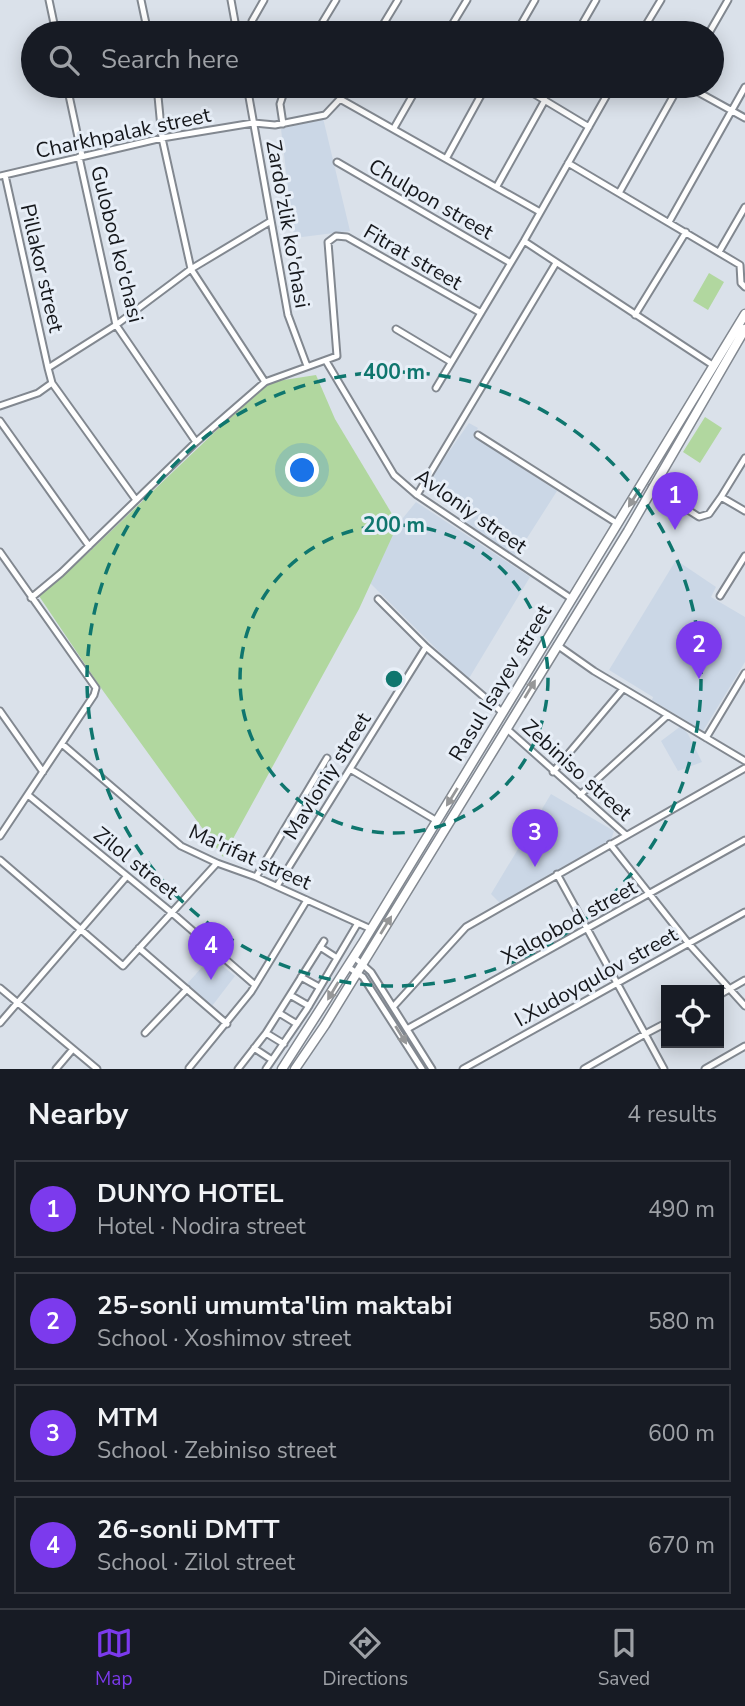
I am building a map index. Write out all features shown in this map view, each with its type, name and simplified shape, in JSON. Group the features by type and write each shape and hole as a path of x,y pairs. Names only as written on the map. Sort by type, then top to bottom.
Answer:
{"main road":[{"name":"Rasul Isayev street","path":"282,1069 348,967 745,314"},
{"name":"Rasul Isayev street","path":"295,1069 315,1042 628,531 745,329"},
{"path":"618,524 628,531"}],"street":[{"path":"49,0 53,21"},
{"path":"141,0 145,21"},
{"path":"231,0 235,21"},
{"path":"252,21 264,0"},
{"path":"323,21 336,0"},
{"path":"385,21 398,0"},
{"path":"454,21 467,0"},
{"path":"523,21 536,0"},
{"path":"584,21 596,0"},
{"path":"648,21 661,0"},
{"path":"716,21 728,0"},
{"path":"669,222 745,87"},
{"name":"Gulobod ko'chasi","path":"69,98 116,325 196,442"},
{"path":"158,98 162,138 191,269 265,382"},
{"name":"Zardo'zlik ko'chasi","path":"249,98 288,315 307,366"},
{"path":"282,98 280,104 283,124"},
{"path":"394,128 411,98"},
{"path":"447,157 479,98"},
{"path":"497,187 543,98 589,127"},
{"path":"436,388 524,241 605,98"},
{"path":"619,193 672,98"},
{"path":"710,98 745,118"},
{"path":"340,99 447,157 540,212"},
{"name":"Charkhpalak street","path":"2,176 162,138 253,122 275,125 325,115 340,99"},
{"name":"Chulpon street","path":"337,162 509,262"},
{"path":"568,163 740,265 741,283 745,287"},
{"name":"Pillakor street","path":"2,176 52,383"},
{"path":"719,252 745,207"},
{"path":"48,368 116,325 191,269 271,221"},
{"path":"635,315 686,232"},
{"name":"Fitrat street","path":"326,361 337,356 328,242 337,236 347,237 481,313"},
{"path":"524,241 714,366"},
{"path":"417,495 556,263"},
{"path":"396,329 451,362"},
{"path":"31,597 89,546 196,442 265,382 326,361"},
{"name":"Avloniy street","path":"326,361 394,475 417,495 572,598"},
{"path":"0,406 38,393 52,383 136,500"},
{"path":"0,421 89,546"},
{"path":"478,435 618,524"},
{"path":"652,487 699,517 709,514 745,458"},
{"path":"721,497 745,511"},
{"path":"0,552 96,688 94,695 0,836"},
{"path":"720,596 745,555"},
{"path":"378,599 426,647 503,713"},
{"path":"557,645 624,689 745,761"},
{"name":"Mavloniy street","path":"276,886 426,647"},
{"path":"706,738 745,673"},
{"path":"553,772 624,689"},
{"path":"0,711 43,772"},
{"path":"580,795 668,715"},
{"name":"Zebiniso street","path":"506,729 626,835"},
{"name":"Ma'rifat street","path":"62,744 181,846 371,929"},
{"path":"256,877 327,758"},
{"name":"Zebiniso street","path":"387,1012 391,1012 466,927 745,768"},
{"path":"350,769 437,821"},
{"name":"Zilol street","path":"28,795 255,985"},
{"name":"Хalqobod street","path":"407,1030 745,840"},
{"path":"610,844 689,944 745,1006"},
{"path":"0,860 123,966 217,863"},
{"path":"557,874 664,1069"},
{"path":"0,1023 127,876"},
{"path":"189,1068 227,1024 255,985 307,900"},
{"name":"I.Хudoyqulov street","path":"463,1069 745,912"},
{"path":"266,1069 309,1006 358,923"},
{"path":"240,1068 279,1013 324,941"},
{"path":"320,947 337,958"},
{"path":"139,948 227,1024"},
{"path":"354,957 363,962 432,1069"},
{"path":"348,967 357,972 387,1012 422,1069"},
{"path":"301,977 319,987"},
{"path":"724,992 745,981"},
{"path":"0,988 97,1069"},
{"path":"145,1033 187,989"},
{"path":"290,995 309,1006"},
{"path":"279,1013 297,1024"},
{"path":"584,1069 661,1026"},
{"path":"266,1032 284,1044"},
{"path":"705,1069 745,1046"},
{"path":"254,1048 272,1060"},
{"path":"56,1069 73,1049"}],"shaded area":[{"path":"323,118 350,231 294,238 281,129"},
{"path":"469,423 478,428 473,436 557,491 515,557 462,520 468,512 427,483"},
{"path":"416,502 530,577 468,680 370,583 398,524"},
{"path":"676,560 716,587 711,597 745,617 745,662 703,731 609,670"},
{"path":"681,726 702,762 678,771 661,741"},
{"path":"551,794 614,831 611,840 500,903 491,894"},
{"path":"211,957 235,976 212,1006 187,984"}],"green space":[{"path":"709,273 724,282 708,310 693,301"},
{"path":"316,375 335,419 398,524 359,609 223,857 101,688 39,596 271,382"},
{"path":"705,417 722,428 700,463 683,452"}],"place":[{"name":"DUNYO HOTEL","path":"675,530"},
{"name":"25-sonli umumta'lim maktabi","path":"699,679"},
{"name":"MTM","path":"535,867"},
{"name":"26-sonli DMTT","path":"211,980"}]}
